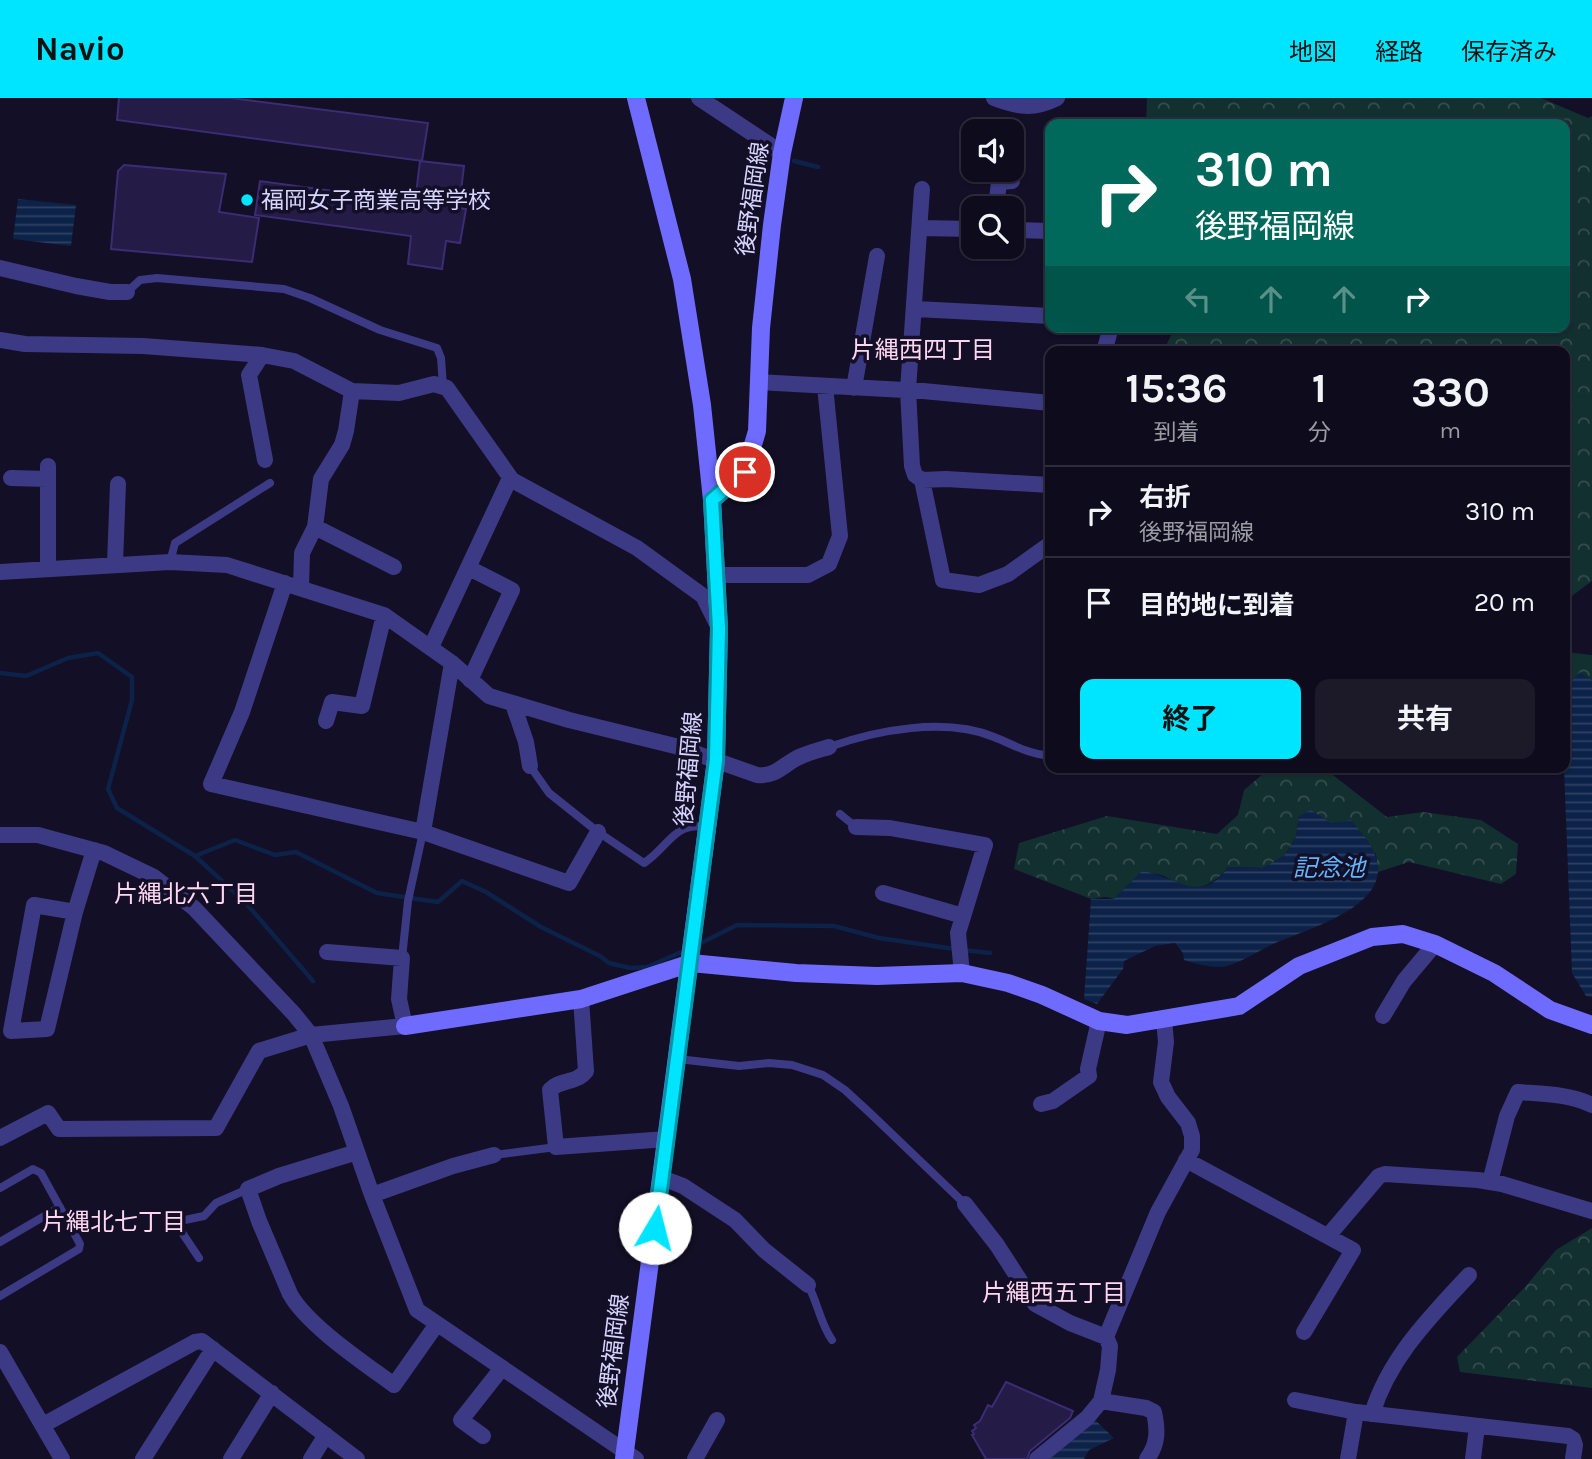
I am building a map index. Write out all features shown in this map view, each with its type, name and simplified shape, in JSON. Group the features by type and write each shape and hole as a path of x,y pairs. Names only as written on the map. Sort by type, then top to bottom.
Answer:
{"street":[{"path":"636,98 682,279 702,405 712,500"},
{"path":"699,98 782,153"},
{"name":"後野福岡線","path":"628,1457 716,760 719,628 712,500 745,472 757,431 763,315 782,153 794,98"},
{"path":"994,98 1026,107 1058,98"},
{"path":"922,189 916,309 908,390 912,466 915,475 922,480 1045,485"},
{"path":"920,228 961,229"},
{"path":"1024,230 1045,231"},
{"path":"854,388 877,256"},
{"path":"0,268 76,286 127,292"},
{"path":"916,309 1045,316"},
{"path":"0,340 25,344 143,346 262,355 294,361 352,391 399,393 434,384 447,388 510,478 637,548 703,596 719,628"},
{"path":"262,355 250,375 265,460"},
{"path":"758,382 908,390 1045,403"},
{"path":"715,575 808,575 828,564 839,536 825,386"},
{"path":"352,391 342,445 321,479 316,527 302,553 293,586 211,784 423,832 569,883 598,831"},
{"path":"11,478 48,472 48,569"},
{"path":"431,648 510,478"},
{"path":"922,480 943,580 979,586 1008,574 1045,548"},
{"path":"115,564 118,484"},
{"path":"316,527 394,567"},
{"path":"0,572 170,562 227,565 384,615 452,663 489,696 513,704 675,746 757,775 766,776 778,772 798,758 829,747"},
{"path":"469,568 512,590 470,680"},
{"path":"326,720 332,702 362,706 384,615"},
{"path":"423,832 452,663"},
{"path":"513,704 526,742 530,766"},
{"path":"856,827 890,828 985,845 958,940 962,973"},
{"path":"0,835 38,835 94,850 133,866 177,893 232,946 311,1035 416,1310 628,1457"},
{"path":"75,912 34,905 11,1031 47,1029 75,912 94,850"},
{"path":"883,893 964,916"},
{"path":"0,1138 48,1112 59,1129 216,1128 258,1051 311,1035 405,1026 582,999 691,963 796,973 877,976 962,973 1042,995 1099,1021 1127,1025 1239,1006 1298,967 1372,937 1403,934 1435,944 1494,973 1550,1010 1592,1025"},
{"path":"1383,1016 1404,981 1435,944"},
{"path":"327,952 402,958 399,999 405,1026"},
{"path":"582,999 586,1071 576,1080 556,1083 550,1090 556,1147 667,1139"},
{"path":"1106,1337 1158,1212 1192,1150 1188,1123 1168,1097 1161,1082 1166,1042 1164,1020"},
{"path":"1041,1104 1053,1101 1089,1076 1088,1069 1099,1021"},
{"path":"1490,1182 1507,1116 1518,1092 1580,1099 1592,1105"},
{"path":"357,1152 279,1176 248,1189 296,1305 345,1349 394,1385 437,1324"},
{"path":"372,1195 453,1166 494,1155"},
{"path":"1186,1160 1353,1250 1304,1332"},
{"path":"1328,1236 1379,1176 1385,1174 1490,1182 1592,1211"},
{"path":"662,1178 683,1186 734,1220 764,1250 808,1285"},
{"path":"965,1204 997,1244 1035,1304 1106,1337 1110,1346 1101,1401 1087,1418 1037,1459"},
{"path":"1348,1459 1364,1413 1376,1400 1402,1351 1469,1275"},
{"path":"43,1425 195,1342 202,1341 357,1459"},
{"path":"144,1459 212,1349"},
{"path":"0,1352 62,1459"},
{"path":"483,1436 461,1420 502,1368"},
{"path":"231,1459 272,1393"},
{"path":"1295,1400 1364,1413 1568,1436 1573,1438 1575,1445 1573,1459"},
{"path":"1101,1401 1146,1408 1154,1412 1157,1426 1156,1447 1147,1459"},
{"path":"695,1459 718,1420"},
{"path":"1473,1459 1477,1426"},
{"path":"311,1459 326,1435"}],"lane":[{"path":"127,292 141,280 157,278 284,289 310,298 380,331 437,348 441,358 443,387"},
{"path":"170,562 175,543 270,483"},
{"path":"829,747 882,731 945,728 994,736 1034,755 1045,756"},
{"path":"530,766 550,793 644,863 683,828 695,825 708,827"},
{"path":"840,814 856,827"},
{"path":"402,958 408,901 423,832"},
{"path":"678,1059 739,1066 769,1063 792,1065 823,1075 862,1106 965,1204"},
{"path":"494,1155 556,1147"},
{"path":"0,1188 33,1169 41,1173 80,1244 79,1249 0,1296"},
{"path":"199,1258 175,1222 204,1216 216,1203 248,1189"},
{"path":"0,1242 60,1207"},
{"path":"808,1285 814,1295 823,1327 832,1340"}],"green space":[{"path":"1147,98 1541,98 1588,118 1592,116 1592,581 1570,597 1570,346 1166,346 1172,333 1570,333 1570,119 1146,119"},
{"path":"1570,653 1592,655 1592,680 1580,673 1570,683"},
{"path":"1264,773 1330,773 1387,817 1423,812 1481,820 1518,844 1516,874 1501,884 1409,862 1378,872 1376,854 1349,834 1332,824 1299,816 1296,837 1284,856 1263,868 1228,867 1215,880 1203,886 1184,887 1164,876 1142,871 1114,899 1091,899 1014,869 1019,843 1107,816 1217,834 1238,815 1244,790"},
{"path":"1592,1228 1592,1388 1460,1372 1457,1357 1525,1287 1556,1250"}],"water":[{"path":"18,199 76,205 71,246 13,239"},
{"path":"1580,672 1592,680 1592,997 1586,996 1572,973 1564,773 1570,773 1570,683"},
{"name":"記念池","path":"1311,810 1331,823 1351,820 1376,857 1378,872 1374,886 1351,909 1222,967 1184,960 1183,953 1175,943 1155,946 1124,961 1123,969 1097,1004 1084,999 1091,899 1114,899 1142,871 1197,887 1218,879 1228,867 1263,868 1284,856 1296,837 1299,816"},
{"path":"1094,1419 1114,1438 1089,1450 1084,1459 1045,1459"}],"building":[{"path":"119,98 231,98 428,123 422,161 117,120"},
{"path":"420,161 464,166 459,208 466,209 460,243 446,241 442,269 408,264 411,236 255,215 260,181 415,202"},
{"path":"124,165 226,174 219,212 259,218 252,262 111,249 118,171"},
{"path":"1006,1382 1073,1411 1070,1418 1030,1451 1027,1459 986,1459 972,1435 976,1428 974,1425 980,1421 988,1405 992,1407"}],"waterway":[{"path":"794,161 818,167"},
{"path":"0,673 26,676 68,658 98,653 132,677 132,700 108,789 117,808 195,856 235,840 275,855 296,852 377,893 438,902 462,881 609,963 630,968 647,967 686,950"},
{"path":"195,856 245,902 313,981"},
{"path":"697,945 737,925 834,926 879,938 955,949"},
{"path":"963,950 990,953"}],"place":[{"name":"福岡女子商業高等学校","path":"247,200"}],"district":[{"name":"片縄西四丁目","path":"923,350"},
{"name":"片縄北六丁目","path":"186,894"},
{"name":"片縄北七丁目","path":"114,1222"},
{"name":"片縄西五丁目","path":"1054,1293"}],"route":[{"path":"655,1228 716,760 719,628 712,500 745,472"}]}
